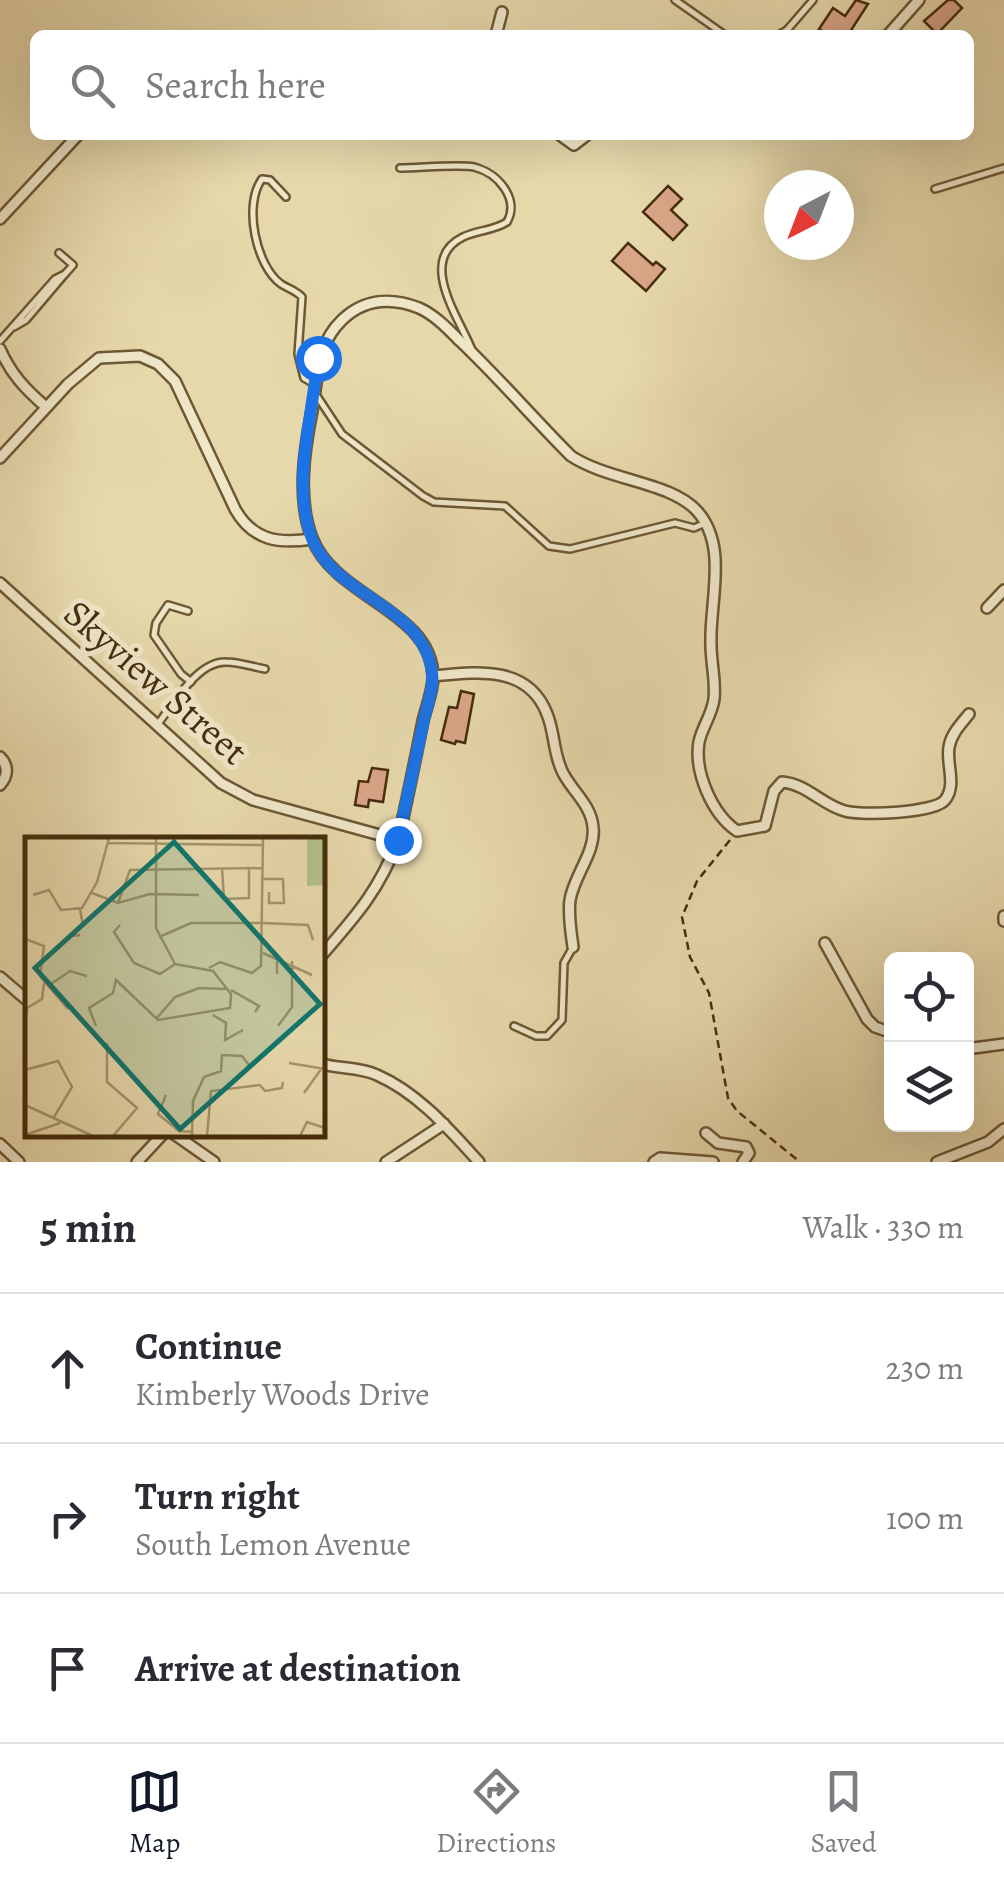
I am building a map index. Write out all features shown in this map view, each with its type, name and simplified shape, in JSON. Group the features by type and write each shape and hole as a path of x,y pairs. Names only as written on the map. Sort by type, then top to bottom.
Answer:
{"street":[{"path":"892,30 918,0"},
{"path":"497,30 502,12"},
{"path":"0,220 73,140"},
{"path":"325,951 378,888 398,840 433,676 418,635 325,562 312,540 306,515 304,456 318,358 330,332 350,313 372,302 399,301 424,310 473,353 571,456 602,473 678,496 706,523 713,541 710,641 715,695 699,739 698,763 718,811 737,831 765,826 774,792 782,782 797,783 847,812 935,809 946,799 951,784 948,747 969,714"},
{"path":"0,345 9,369 22,387 46,407"},
{"path":"0,458 68,384 99,358 140,356 158,364 175,381 235,510 246,524 260,536 277,542 312,540"},
{"name":"Skyview Street","path":"0,583 221,783 253,800 398,840"},
{"path":"987,608 1004,590"},
{"path":"433,676 505,674 530,688 548,714 553,746 564,774 587,806 594,829 570,901 573,946"},
{"path":"0,757 6,766 6,778 0,785"},
{"path":"825,944 866,1019 884,1029"},
{"path":"0,976 25,998"},
{"path":"974,1048 1004,1044"},
{"path":"325,1065 375,1074 407,1092 479,1162"},
{"path":"386,1162 444,1124"},
{"path":"937,1162 988,1142 1004,1129"},
{"path":"706,1134 718,1142 746,1147 749,1154 743,1162"},
{"path":"137,1162 160,1137"},
{"path":"178,1137 214,1162"},
{"path":"0,1144 19,1162"},
{"path":"654,1162 660,1158 713,1162"}],"lane":[{"path":"675,0 718,30"},
{"path":"786,30 813,0"},
{"path":"400,168 472,167 498,181 509,195 512,209 508,222 458,240 443,260 444,287 473,353"},
{"path":"935,189 1004,168"},
{"path":"286,196 270,180 262,179 256,188 252,210 256,244 280,284 302,297 298,354 304,378 342,434 434,502 505,506 549,546 570,549 675,524 694,528 706,523"},
{"path":"0,345 73,265 59,252"},
{"path":"188,611 168,605 156,622 154,634 181,674 192,682"},
{"path":"157,725 192,682 214,664 266,669"},
{"path":"514,1026 536,1036 547,1036 562,1020 564,963 573,946"}],"path":[{"path":"737,831 690,894 682,917 684,936 709,993 728,1098 738,1111 800,1162"}],"building":[{"path":"856,0 868,4 851,30 819,29 833,8 845,16"},
{"path":"948,0 962,8 941,30 933,30 924,21"},
{"path":"668,186 682,199 671,210 687,225 673,240 643,212"},
{"path":"628,243 653,265 656,262 665,269 646,291 612,261"},
{"path":"461,691 474,694 465,743 455,744 441,740 449,707 457,708"},
{"path":"372,768 388,770 383,802 369,800 368,807 355,805 359,781 368,782"}],"route":[{"path":"318,358 304,456 306,515 312,540 325,562 342,578 418,635 433,676 398,840"}]}
